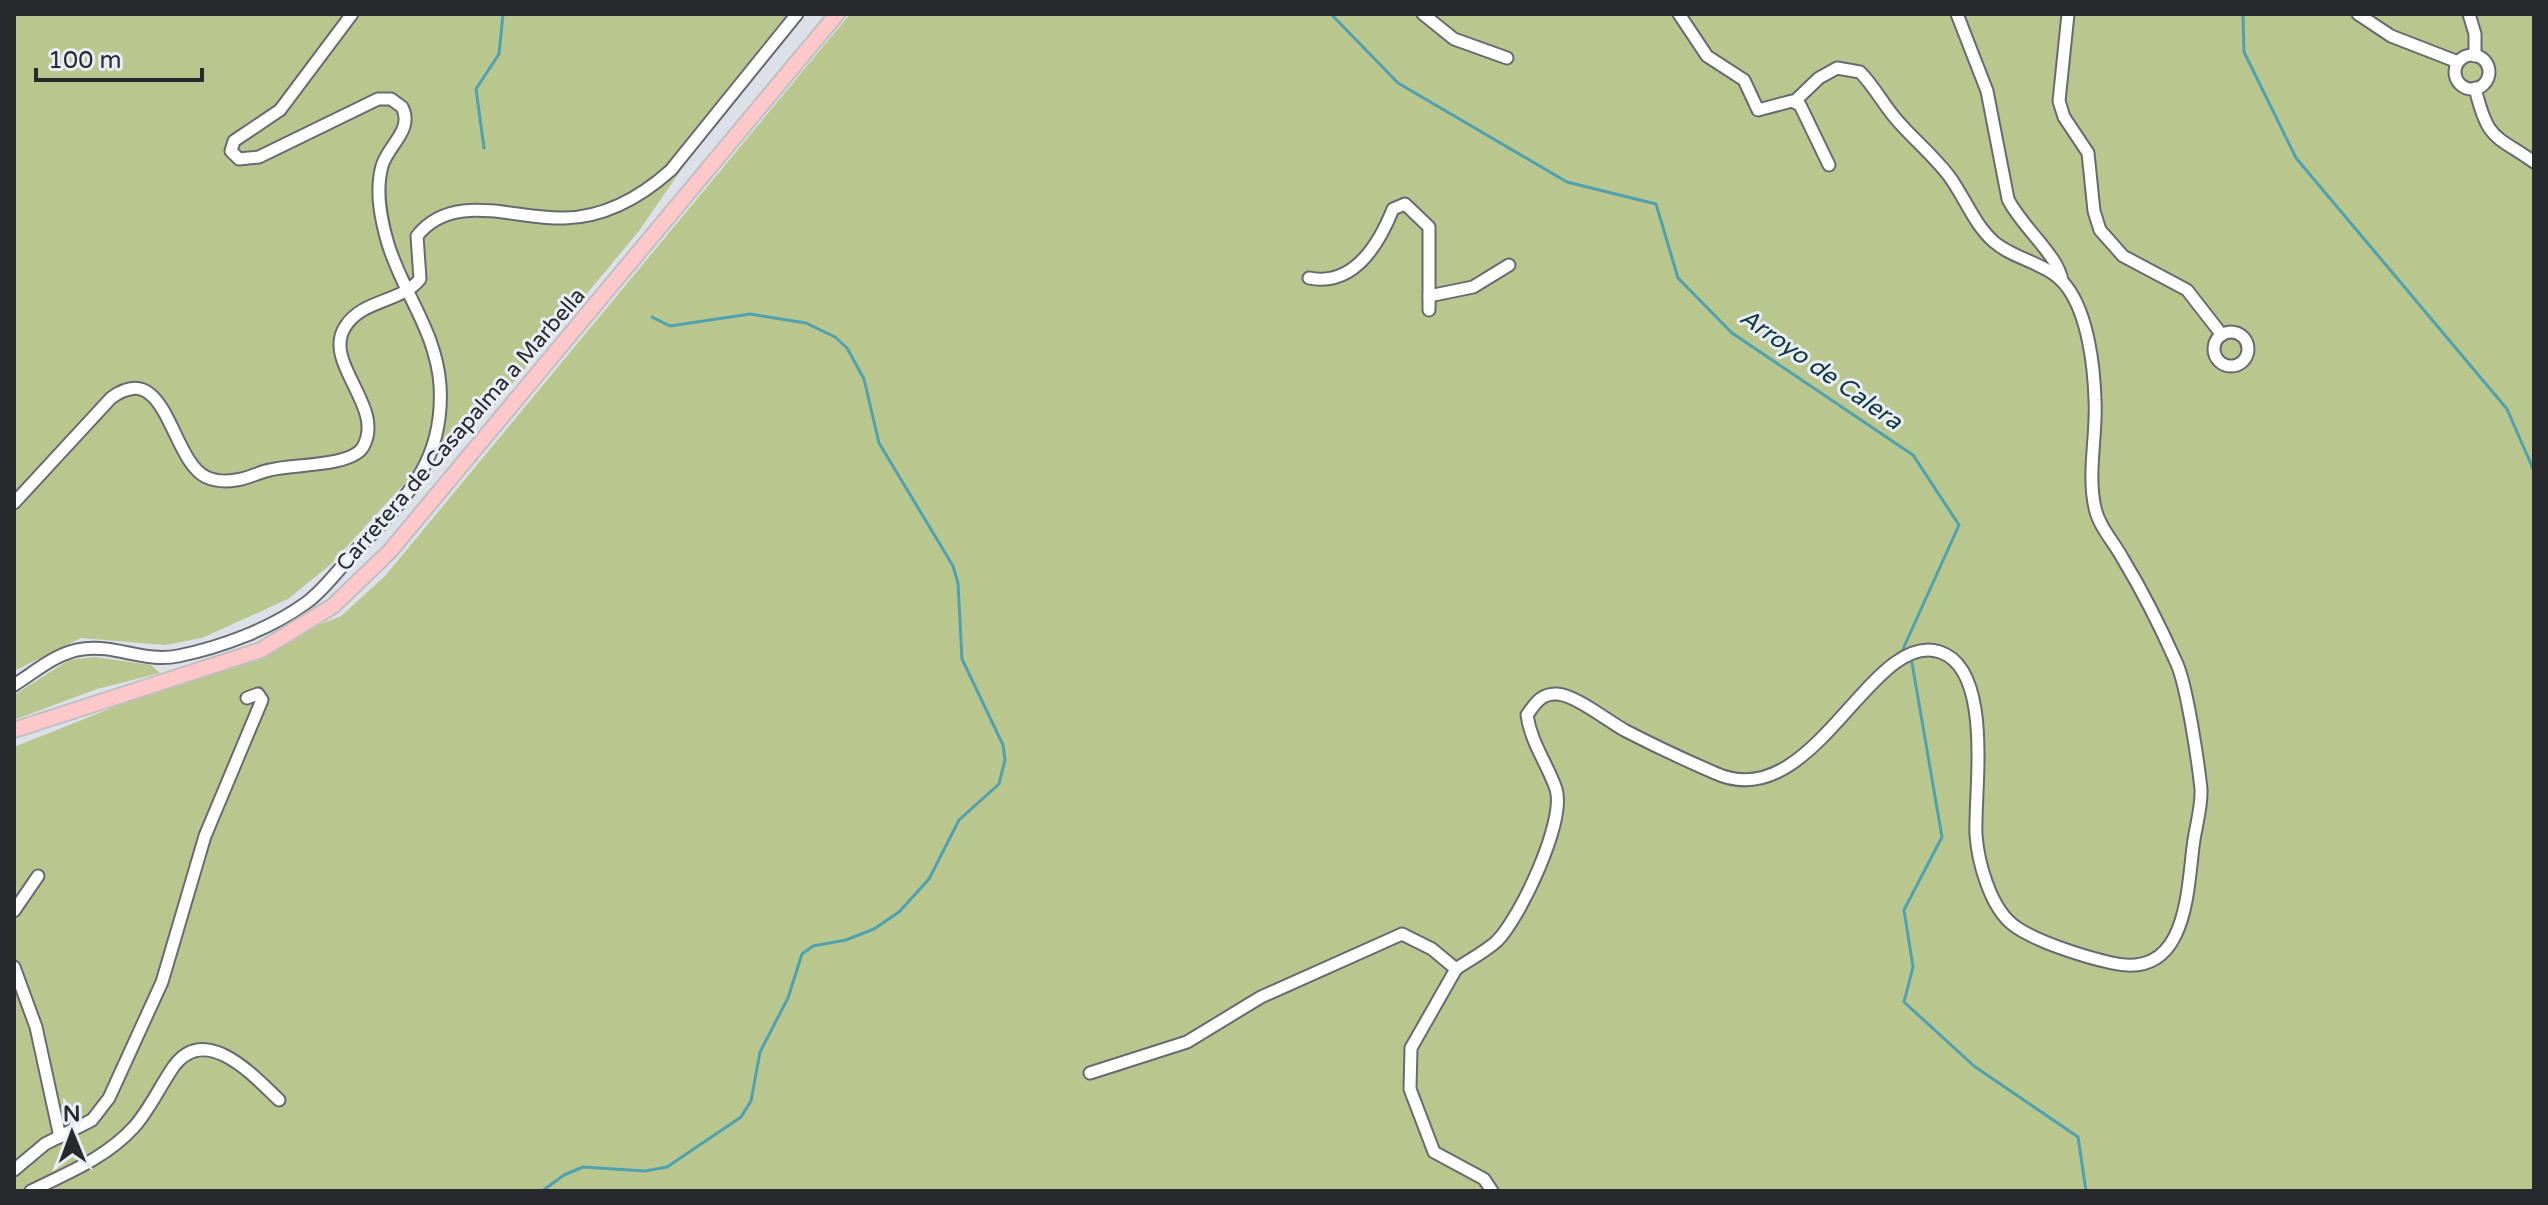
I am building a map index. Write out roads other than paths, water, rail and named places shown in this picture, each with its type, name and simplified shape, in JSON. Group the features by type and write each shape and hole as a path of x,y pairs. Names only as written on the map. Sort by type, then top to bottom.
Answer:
{"main road":[{"name":"Carretera de Casapalma a Marbella","path":"14,730 261,650 303,627 361,582 837,14"}],"street":[{"path":"14,685 59,656 83,649 150,659 197,652 276,622 309,602 417,485 438,432 440,384 430,334 411,290 396,268 382,223 380,201 382,165 405,126 405,113 397,102 378,99 351,110 288,146 259,157 239,159 231,151 234,141 280,110 352,14"},
{"path":"14,503 111,398 122,390 135,387 144,389 163,408 192,467 217,481 339,461 353,455 363,447 366,432 362,400 340,355 340,337 360,311 411,290 420,279 417,236 437,217 475,210 567,218 606,211 652,187 671,170 797,14"},
{"path":"1423,14 1454,39 1507,58"},
{"path":"1679,14 1707,56 1744,80 1758,110 1795,101 1819,78 1837,68 1860,72 1896,120 1948,176 1995,243 2062,281"},
{"path":"1492,1191 1484,1179 1434,1152 1410,1089 1411,1048 1456,969 1497,940 1516,912 1557,824 1556,790 1530,737 1527,715 1539,699 1548,695 1567,696 1657,747 1722,776 1746,780 1762,778 1807,752 1879,676 1903,657 1933,650 1951,657 1963,675 1972,700 1980,740 1976,837 1982,865 2002,914 2024,932 2113,964 2141,964 2168,947 2183,920 2201,793 2180,671 2094,507 2095,401 2092,366 2075,304 2061,273 2014,213 2008,199 1987,91 1957,14"},
{"path":"2068,14 2059,101 2064,117 2088,153 2094,211 2100,230 2123,256 2187,290 2222,335"},
{"path":"2358,14 2391,36 2437,51 2458,62 2475,56 2486,62 2489,72 2486,82 2475,88 2458,82 2455,72 2458,62"},
{"path":"2469,14 2475,34 2475,56"},
{"path":"2475,88 2488,130 2496,140 2534,162"},
{"path":"1795,101 1800,105 1829,165"},
{"path":"1309,278 1321,280 1347,273 1366,259 1379,240 1393,209 1405,204 1429,227 1429,310"},
{"path":"1429,296 1473,287 1509,265"},
{"path":"14,1170 45,1144 92,1120 109,1098 162,982 205,836 262,700 258,694 247,698"},
{"path":"14,911 38,876"},
{"path":"1090,1073 1187,1042 1288,984 1402,934 1432,949 1456,969"},
{"path":"14,967 40,1040 60,1137"},
{"path":"31,1191 106,1153 134,1126 175,1065 194,1050 219,1051 279,1100"}],"waterway":[{"path":"484,148 476,89 499,54 503,14"},
{"name":"Arroyo de Calera","path":"1331,14 1398,83 1567,182 1656,204 1678,278 1732,333 1913,455 1959,525 1903,649"},
{"path":"2243,14 2244,52 2296,158 2507,409 2534,471"},
{"path":"542,1191 564,1175 583,1167 645,1171 667,1167 741,1117 751,1101 760,1052 788,998 802,954 813,946 846,940 874,929 899,912 929,879 959,820 999,784 1005,760 1003,745 962,659 958,583 953,566 879,443 864,379 847,348 835,337 806,323 750,314 670,326 652,317"},
{"name":"Arroyo de Calera","path":"1912,663 1942,837 1904,910 1913,967 1904,1002 1974,1066 2078,1137 2086,1191"}]}
